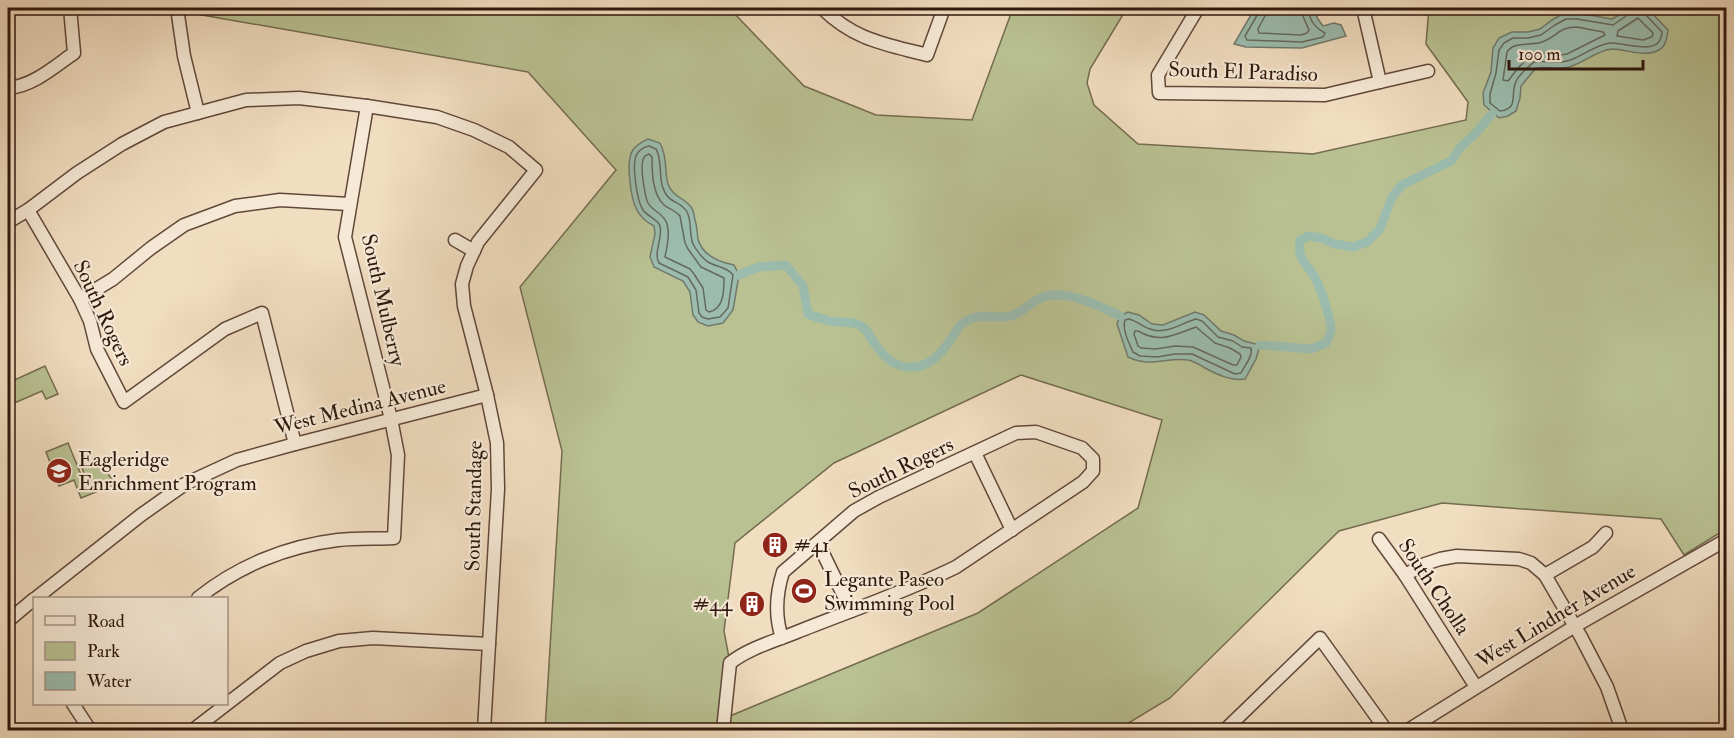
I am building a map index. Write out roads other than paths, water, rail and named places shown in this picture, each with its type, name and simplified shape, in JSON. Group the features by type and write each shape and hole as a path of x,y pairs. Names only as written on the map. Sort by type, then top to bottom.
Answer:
{"street":[{"path":"8,88 40,77 74,53 70,8"},
{"path":"177,8 184,56 198,113"},
{"path":"822,8 864,38 927,55 944,8"},
{"name":"South El Paradiso","path":"1198,8 1158,75 1159,93 1325,95 1428,71"},
{"path":"1364,8 1380,82"},
{"path":"8,222 122,144 164,122 246,100 298,98 367,106"},
{"name":"South Standage","path":"367,106 437,117 474,130 509,147 536,170 478,242 462,284 464,306 497,443 498,489 484,730"},
{"name":"South Mulberry","path":"199,597 244,567 293,548 338,540 394,538 398,455 345,237 367,106"},
{"path":"80,299 113,279 184,225 235,206 280,200 349,204"},
{"name":"South Rogers","path":"28,210 80,299 90,321 98,349 124,402 225,328 262,313 295,444"},
{"path":"454,240 474,251"},
{"name":"West Medina Avenue","path":"38,597 141,515 185,484 237,460 487,395"},
{"name":"South Rogers","path":"723,730 730,663 740,655 851,611 956,567 1083,482 1093,471 1093,459 1082,448 1036,432 1016,433 879,497 854,512 783,572 779,584 777,622 782,638"},
{"name":"South Rogers","path":"975,453 1012,530"},
{"path":"1545,575 1593,547 1606,533"},
{"name":"South Cholla","path":"1379,539 1405,575 1476,687"},
{"name":"West Lindner Avenue","path":"1408,730 1575,626 1726,540"},
{"path":"818,543 851,611"},
{"path":"1405,575 1425,564 1457,556 1519,560 1531,563 1545,575 1575,626 1607,687 1622,730"},
{"name":"West Medina Avenue","path":"8,621 33,601"},
{"path":"228,704 280,663 306,651 339,641 373,638 489,644"},
{"path":"1225,730 1320,638 1386,730"},
{"path":"74,705 90,730"},
{"path":"194,730 226,705"}],"water":[{"path":"1255,8 1313,8 1323,26 1334,23 1341,25 1346,36 1302,48 1246,47 1234,44"},
{"path":"1631,8 1647,8 1668,30 1665,44 1659,50 1641,53 1612,49 1569,67 1536,68 1521,86 1516,111 1499,118 1484,105 1483,93 1491,72 1493,48 1499,38 1512,32 1540,29 1564,13 1612,19"},
{"path":"648,139 660,143 664,154 668,184 673,192 692,209 700,245 717,260 734,265 739,275 733,310 723,323 708,326 698,322 693,315 690,292 683,281 654,267 650,257 655,234 654,226 637,210 629,171 633,150"},
{"path":"1128,312 1139,315 1152,324 1163,325 1195,312 1204,315 1221,331 1260,345 1256,359 1245,379 1220,375 1188,360 1144,362 1136,360 1128,357 1117,324 1120,316"}],"waterway":[{"path":"1260,345 1311,349 1326,343 1330,335 1331,326 1325,304 1316,279 1301,257 1300,240 1309,236 1353,247 1367,242 1380,229 1392,197 1402,185 1451,161 1492,114"},
{"path":"739,275 759,267 786,265 803,286 808,314 830,321 861,326 887,358 896,364 908,367 928,363 943,350 959,327 968,320 978,317 1010,316 1047,296 1068,296 1079,299 1120,316"}],"place":[{"name":"Eagleridge Enrichment Program","path":"59,471"},
{"name":"#41","path":"775,545"},
{"name":"Legante Paseo Swimming Pool","path":"804,591"},
{"name":"#44","path":"752,604"}]}
